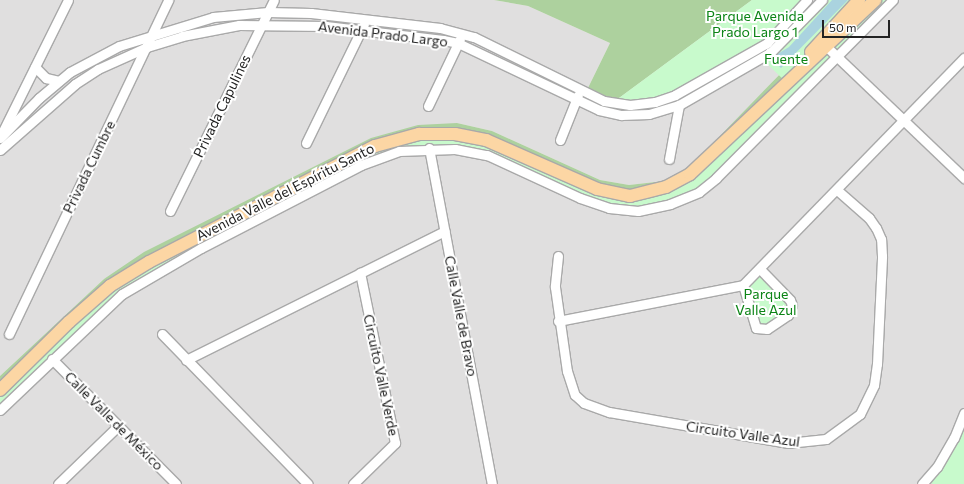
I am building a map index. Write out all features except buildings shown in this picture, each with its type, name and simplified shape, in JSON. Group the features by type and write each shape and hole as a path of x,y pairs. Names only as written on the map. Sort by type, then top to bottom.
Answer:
{"main road":[{"name":"Avenida Valle del Espíritu Santo","path":"786,83 859,0"},
{"name":"Avenida Valle del Espíritu Santo","path":"0,390 69,322 110,286 148,262 375,146 419,134 463,136 486,140 597,189 630,196 666,187 690,174 786,83 828,49 875,0"}],"street":[{"path":"0,137 68,0"},
{"name":"Privada Cumbre","path":"9,334 147,47 168,0"},
{"name":"Privada Capulines","path":"170,211 274,0"},
{"name":"Avenida Prado Largo","path":"0,137 70,72 119,46 153,34 213,17 268,12 366,19 463,33 604,101 630,105 655,102 691,86 767,43 807,0"},
{"name":"Avenida Prado Largo","path":"0,150 75,84 98,69 147,47 211,29 262,24 362,29 458,43 599,110 622,115 649,114 679,105 771,52 822,0"},
{"path":"0,410 122,294 150,276 361,165 399,151 429,148 455,149 487,155 580,198 609,208 638,211 670,204 699,192 716,178 893,0"},
{"path":"306,143 366,19"},
{"path":"428,106 463,33"},
{"path":"828,49 964,178"},
{"path":"558,320 742,285 760,269 964,58"},
{"path":"34,67 46,78 59,82"},
{"path":"691,86 697,94"},
{"path":"560,140 581,90"},
{"path":"669,159 679,105"},
{"name":"Calle Valle de Bravo","path":"429,148 492,484"},
{"name":"Circuito Valle Azul","path":"558,256 555,287 558,320 570,384 580,399 596,409 788,443 826,439 860,414 874,385 877,364 882,264 881,239 876,228 869,218 837,190"},
{"path":"186,360 445,231"},
{"path":"742,285 756,328 767,329 788,315 792,305 790,300 760,269"},
{"name":"Circuito Valle Verde","path":"353,484 395,443 360,273"},
{"path":"162,334 308,484"},
{"name":"Calle Valle de México","path":"52,359 176,484"},
{"path":"922,484 940,461 964,413"},
{"path":"58,484 118,426"}],"shaded area":[{"path":"0,0 494,0 528,6 610,43 587,90 615,101 752,0 850,0 705,153 686,171 664,181 629,185 600,180 492,131 457,123 104,279 0,376"},
{"path":"879,0 964,0 964,484 0,484 0,403 108,298 411,143 515,161 666,198"}],"green space":[{"path":"494,0 752,0 615,101 587,90 610,43 528,6"},
{"name":"Parque Avenida Prado Largo 1","path":"752,0 807,0 778,33 655,102 615,101"},
{"name":"Fuente","path":"822,0 859,0 804,59 875,0 893,0 699,192 638,211 609,208 487,155 429,148 361,165 122,294 0,410 0,389 110,286 375,146 455,134 630,196 690,174 786,82 761,58"},
{"path":"780,74 786,83 690,174 630,196 419,134 149,262 0,389 0,376 104,279 144,252 371,138 418,125 457,123 492,131 600,180 629,185 664,181 686,171"},
{"name":"Parque Valle Azul","path":"760,271 797,305 753,334 743,285"},
{"path":"964,413 964,484 932,484 929,477"}],"water":[{"path":"832,0 848,0 781,68 771,58 789,47"}]}
